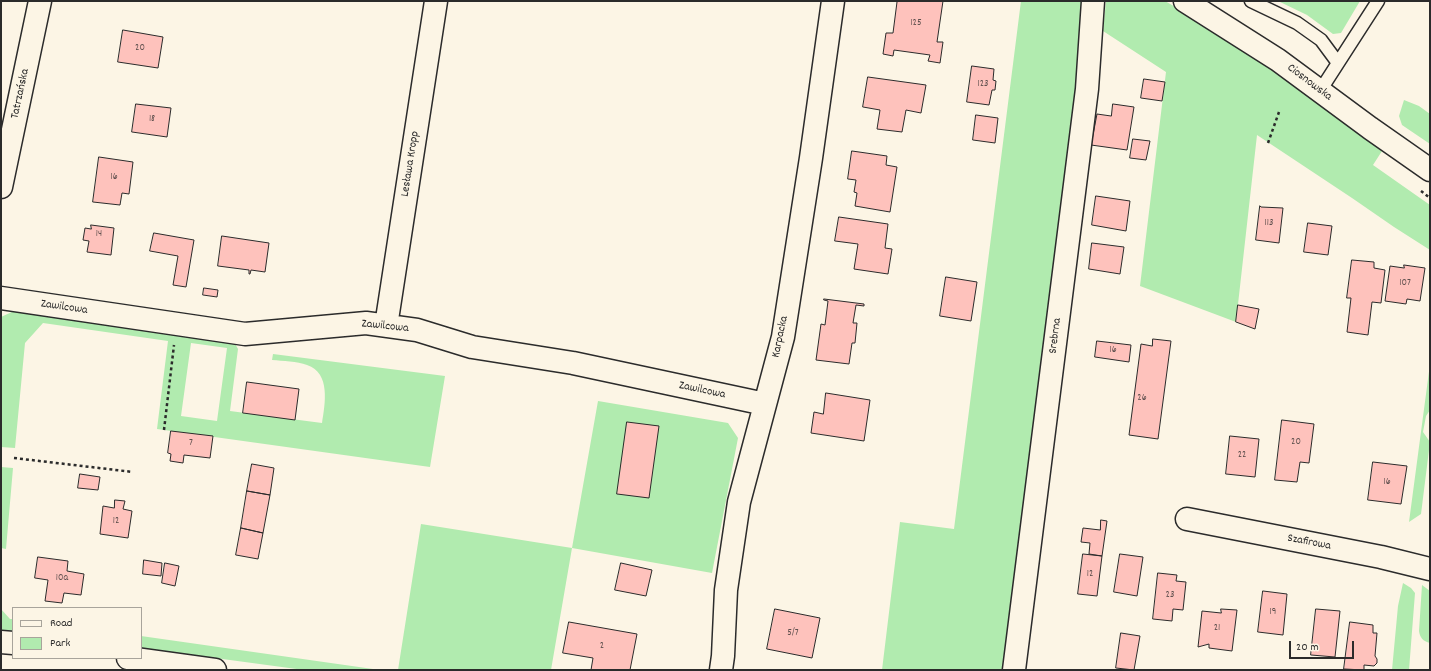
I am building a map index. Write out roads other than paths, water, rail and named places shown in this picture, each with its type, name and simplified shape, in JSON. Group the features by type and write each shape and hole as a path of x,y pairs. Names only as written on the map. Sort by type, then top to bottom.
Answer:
{"street":[{"name":"Tatrzańska","path":"1,188 40,1"},
{"name":"Lesława Kropp","path":"386,326 436,1"},
{"name":"Karpacka","path":"721,670 726,590 739,502 783,337 811,158 833,1"},
{"name":"Srebrna","path":"1014,670 1087,90 1093,1"},
{"name":"Ciosnowska","path":"1185,1 1272,56 1430,170"},
{"name":"Zawilcowa","path":"1,298 246,334 366,323 417,330 472,347 573,364 765,404"},
{"name":"Szafirowa","path":"1187,519 1381,557 1430,569"},
{"path":"1,642 12,643"},
{"path":"135,659 215,670"}],"lane":[{"path":"1251,1 1297,23 1321,40 1338,63"},
{"path":"1320,91 1378,1"}]}
